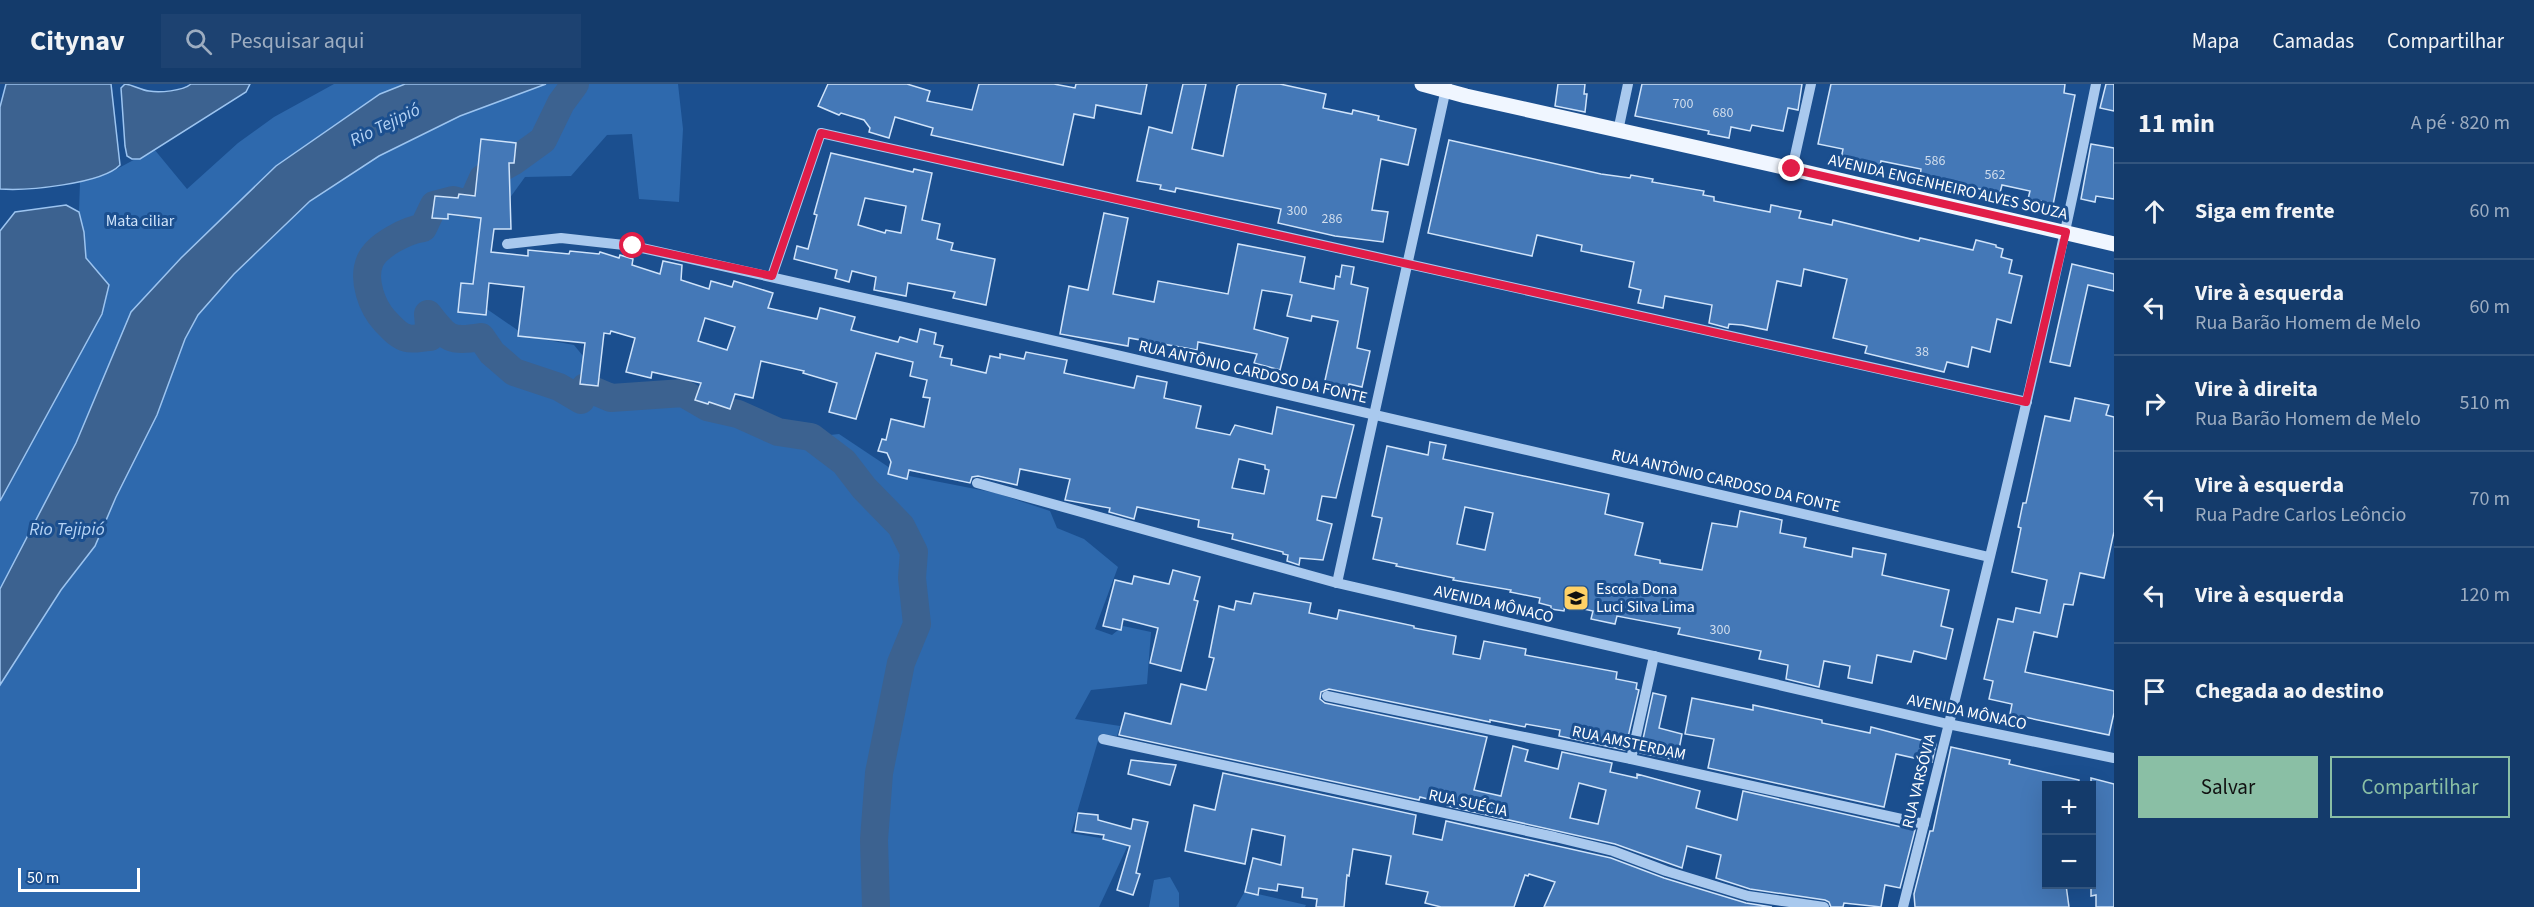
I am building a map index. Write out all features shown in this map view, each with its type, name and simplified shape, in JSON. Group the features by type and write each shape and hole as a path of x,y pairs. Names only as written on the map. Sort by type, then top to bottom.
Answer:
{"main road":[{"name":"AVENIDA ENGENHEIRO ALVES SOUZA","path":"1422,84 1447,87 1618,131 2114,244"}],"street":[{"path":"1618,131 1628,84"},
{"path":"1792,169 1811,84"},
{"name":"RUA VARSÓVIA","path":"1903,907 2066,232 2096,84"},
{"path":"1337,583 1447,87"},
{"path":"772,276 821,133 1409,262 1665,322 2026,402"},
{"name":"RUA ANTÔNIO CARDOSO DA FONTE","path":"507,244 561,238 633,246 772,276 1989,557"},
{"name":"AVENIDA MÔNACO","path":"977,483 1337,583 1948,724 2114,758"},
{"path":"1631,759 1654,656"},
{"name":"RUA AMSTERDAM","path":"1327,696 1631,759 1923,824"},
{"name":"RUA SUÉCIA","path":"1102,739 1613,850 1666,871 1748,896 1824,907"}],"green space":[{"name":"Mata ciliar","path":"334,84 405,84 380,94 276,166 181,258 131,312 76,443 0,589 0,501 102,314 109,286 86,258 84,232 79,212 80,182 115,170 154,149 187,189 238,143 274,117"},
{"path":"546,84 678,84 683,129 679,202 639,199 632,134 607,135 571,176 525,177 496,217 481,305 526,336 574,345 583,356 586,387 611,398 683,393 707,407 738,414 778,432 811,437 839,434 899,474 996,493 1050,511 1057,528 1084,539 1118,567 1095,629 1112,635 1123,626 1151,632 1147,684 1091,690 1075,719 1120,726 1117,736 1100,734 1071,833 1129,843 1099,907 0,907 0,685 61,590 95,546 116,497 157,415 185,339 198,315 234,274 310,201 379,156 460,116"},
{"path":"1170,877 1179,893 1179,907 1149,907 1154,880"},
{"path":"1245,891 1306,905 1305,907 1236,907"}],"water":[{"path":"6,84 111,84 120,165 111,172 97,177 63,185 0,189 0,107"},
{"path":"125,84 159,92 177,90 191,84 250,84 246,92 140,159 132,159 127,156 125,146 121,88"},
{"name":"Rio Tejipió","path":"405,84 546,84 460,116 379,156 310,201 234,274 198,315 185,339 157,415 116,497 95,546 61,590 0,685 0,589 76,443 131,312 181,258 276,166 380,94"},
{"path":"66,205 79,212 84,232 86,258 109,285 102,314 0,501 0,231 15,212"}],"building":[{"path":"828,84 907,84 930,91 927,101 972,110 979,84 1054,84 1075,88 1076,84 1147,84 1141,114 1096,105 1094,118 1074,114 1063,165 931,135 933,128 895,117 889,138 869,132 870,128 864,120 841,113 839,115 818,106"},
{"path":"1183,84 1206,84 1192,149 1223,156 1237,86 1240,84 1280,84 1326,94 1323,108 1352,114 1353,110 1379,116 1378,120 1416,129 1408,165 1381,159 1372,210 1388,212 1383,242 1335,236 1278,223 1281,209 1176,188 1175,192 1160,189 1161,185 1137,181 1149,127 1172,133"},
{"path":"1558,84 1585,84 1584,94 1587,94 1585,112 1555,106"},
{"path":"1642,84 1802,84 1798,110 1788,108 1783,131 1752,125 1750,131 1731,127 1729,138 1708,134 1709,131 1635,116"},
{"path":"1831,84 2065,84 2064,93 2075,95 2052,210 2040,207 2041,201 2028,199 2030,191 2002,185 2000,193 1920,177 1921,169 1881,161 1878,174 1840,164 1843,149 1818,144"},
{"path":"2106,84 2114,84 2114,111 2100,108"},
{"path":"481,139 516,143 514,163 509,163 511,229 494,229 491,252 528,256 528,250 569,254 570,251 599,254 600,252 619,258 620,255 633,259 632,265 660,274 663,261 682,265 681,280 709,289 711,281 732,287 734,281 773,293 768,308 817,319 820,308 855,317 851,330 898,342 900,337 917,342 920,329 936,333 934,344 943,346 940,357 952,359 951,365 986,373 990,356 1000,358 1000,354 1024,359 1026,352 1067,360 1064,373 1134,388 1137,376 1167,382 1164,398 1201,406 1196,428 1230,435 1235,425 1272,434 1277,407 1354,425 1336,498 1322,496 1317,520 1332,524 1323,560 1300,558 1299,565 1287,561 1288,555 1283,552 1232,539 1233,534 1198,527 1199,520 1137,507 1134,519 1109,512 1110,508 1065,500 1070,479 1020,469 1017,485 978,476 972,477 970,483 909,470 907,479 888,474 891,462 887,453 878,451 882,439 886,440 891,419 924,427 930,398 923,397 927,380 910,376 913,362 876,353 856,419 829,412 837,383 803,373 804,371 761,361 753,398 735,394 730,409 695,400 701,383 652,372 651,378 626,372 635,338 611,331 610,334 604,333 598,386 580,384 585,343 518,336 524,287 489,283 486,315 458,312 461,283 473,284 481,218 448,214 448,219 432,218 435,196 458,198 459,194 475,196","holes":["705,318 735,327 727,350 698,341","1239,459 1265,465 1265,469 1269,470 1264,494 1232,488"]},
{"path":"1449,140 1601,174 1630,178 1631,175 1653,179 1652,182 1704,191 1703,195 1714,197 1714,201 1770,212 1771,205 1801,211 1799,218 1832,225 1833,220 1919,241 1920,238 1973,250 1976,240 1996,245 2003,249 2001,257 2012,260 2009,273 2022,276 2011,323 1997,319 1990,352 1972,347 1968,367 1947,362 1944,372 1865,353 1867,346 1833,338 1847,279 1804,269 1801,286 1777,281 1767,330 1729,324 1728,328 1709,323 1712,305 1665,296 1663,308 1638,303 1641,290 1629,287 1634,262 1581,251 1582,245 1537,235 1532,256 1428,233"},
{"path":"2091,144 2114,148 2114,199 2096,196 2095,202 2081,199"},
{"path":"831,153 913,172 914,169 932,173 922,220 940,224 937,239 953,243 951,250 995,259 986,305 953,298 955,292 908,283 906,296 874,290 876,277 852,271 849,282 835,278 837,270 794,259 797,246 808,249 817,215 814,214","holes":["865,198 906,206 901,233 886,230 885,233 858,225"]},
{"path":"1104,213 1128,218 1113,294 1154,302 1158,281 1228,294 1238,244 1305,257 1300,282 1334,289 1336,276 1340,277 1342,265 1354,267 1351,284 1368,288 1357,348 1370,351 1362,387 1349,384 1348,390 1324,385 1338,321 1312,316 1311,321 1287,316 1292,295 1262,290 1254,329 1288,338 1280,370 1254,363 1257,354 1198,342 1197,350 1129,338 1128,346 1060,334 1069,286 1088,290"},
{"path":"2072,264 2114,274 2114,291 2088,285 2070,366 2050,362"},
{"path":"2075,398 2109,405 2106,415 2114,417 2114,532 2104,578 2080,573 2073,605 2064,604 2057,637 2034,632 2025,672 2114,691 2114,713 2109,735 2010,714 2012,704 1989,699 1993,681 1984,679 1998,619 2013,622 2016,608 2040,613 2047,580 2012,572 2021,528 2018,527 2023,503 2026,503 2045,416 2070,421"},
{"path":"1430,442 1446,445 1443,459 1609,494 1605,514 1643,523 1635,555 1660,560 1660,563 1702,570 1712,523 1737,527 1740,511 1782,520 1780,533 1806,538 1804,547 1852,557 1853,548 1886,554 1882,575 1949,590 1941,626 1953,629 1946,659 1914,651 1911,662 1877,655 1872,683 1848,678 1850,666 1824,661 1819,687 1786,679 1788,665 1759,659 1761,651 1678,634 1680,628 1617,616 1615,624 1591,619 1593,611 1565,605 1564,611 1551,609 1551,606 1539,603 1540,598 1510,592 1511,590 1453,580 1454,578 1373,559 1382,518 1372,516 1387,446 1428,455","holes":["1465,507 1493,513 1485,550 1457,544"]},
{"path":"1173,570 1200,577 1194,600 1198,601 1181,671 1150,663 1158,628 1123,619 1121,630 1103,626 1115,580 1132,584 1134,576 1169,584"},
{"path":"1254,593 1311,603 1309,613 1337,619 1339,610 1456,636 1453,654 1480,659 1484,641 1526,649 1525,655 1617,672 1616,679 1637,683 1636,689 1639,690 1625,750 1559,736 1560,730 1526,724 1525,727 1490,720 1490,722 1329,689 1321,692 1320,699 1325,703 1487,737 1474,790 1501,796 1513,746 1528,750 1525,761 1558,769 1562,752 1612,763 1610,772 1637,778 1637,774 1700,791 1696,808 1737,820 1743,791 1915,830 1900,888 1885,885 1881,907 1844,903 1843,907 1831,907 1825,900 1750,889 1716,878 1721,855 1687,846 1682,868 1615,844 1447,806 1447,804 1420,797 1419,800 1119,735 1125,713 1171,724 1181,684 1206,690 1214,658 1209,657 1219,606 1234,610 1236,601 1251,604","holes":["1579,783 1606,790 1598,824 1570,818"]},
{"path":"1653,693 1666,696 1659,728 1682,734 1677,760 1640,753"},
{"path":"1692,698 1753,710 1753,705 1870,733 1871,727 1936,744 1932,762 1896,754 1884,807 1708,768 1714,739 1685,734"},
{"path":"1951,747 2010,760 2009,764 2079,780 2042,781 2042,889 2067,889 2069,907 1915,907 1914,894 1930,831 1933,831"},
{"path":"1131,760 1176,765 1170,785 1128,774"},
{"path":"1223,773 1416,815 1413,834 1442,840 1446,821 1611,858 1664,878 1746,903 1772,907 1544,907 1555,882 1529,874 1525,875 1514,907 1441,907 1425,903 1428,892 1386,884 1391,856 1353,849 1349,876 1347,875 1344,907 1316,907 1317,899 1302,897 1303,888 1278,884 1277,891 1259,888 1258,895 1245,892 1253,858 1281,865 1285,836 1252,829 1245,864 1185,851 1194,805 1215,810"},
{"path":"2091,778 2114,784 2114,907 2096,907 2096,895 2091,896 2091,889 2096,889 2096,781 2091,781"},
{"path":"1078,813 1098,815 1098,820 1131,829 1133,819 1148,822 1136,873 1140,874 1133,895 1117,890 1130,846 1103,839 1104,835 1075,831"}],"waterway":[{"path":"575,84 561,103 543,140 514,161 483,178 471,205 453,200 434,205 423,228 393,239 379,249 368,268 368,285 372,301 385,321 404,337 412,339 430,337 428,314 450,337 456,339 481,337 492,353 514,372 559,387 581,400 585,387 611,398 683,393 707,407 738,414 778,432 811,437 844,462 864,488 901,526 914,552 912,578 917,624 901,663 879,773 874,840 876,907"}],"place":[{"name":"Escola Dona Luci Silva Lima","path":"1576,598"}],"route":[{"path":"633,246 772,276 821,133 1409,262 1665,322 2026,402 2066,232 1792,169"}]}
